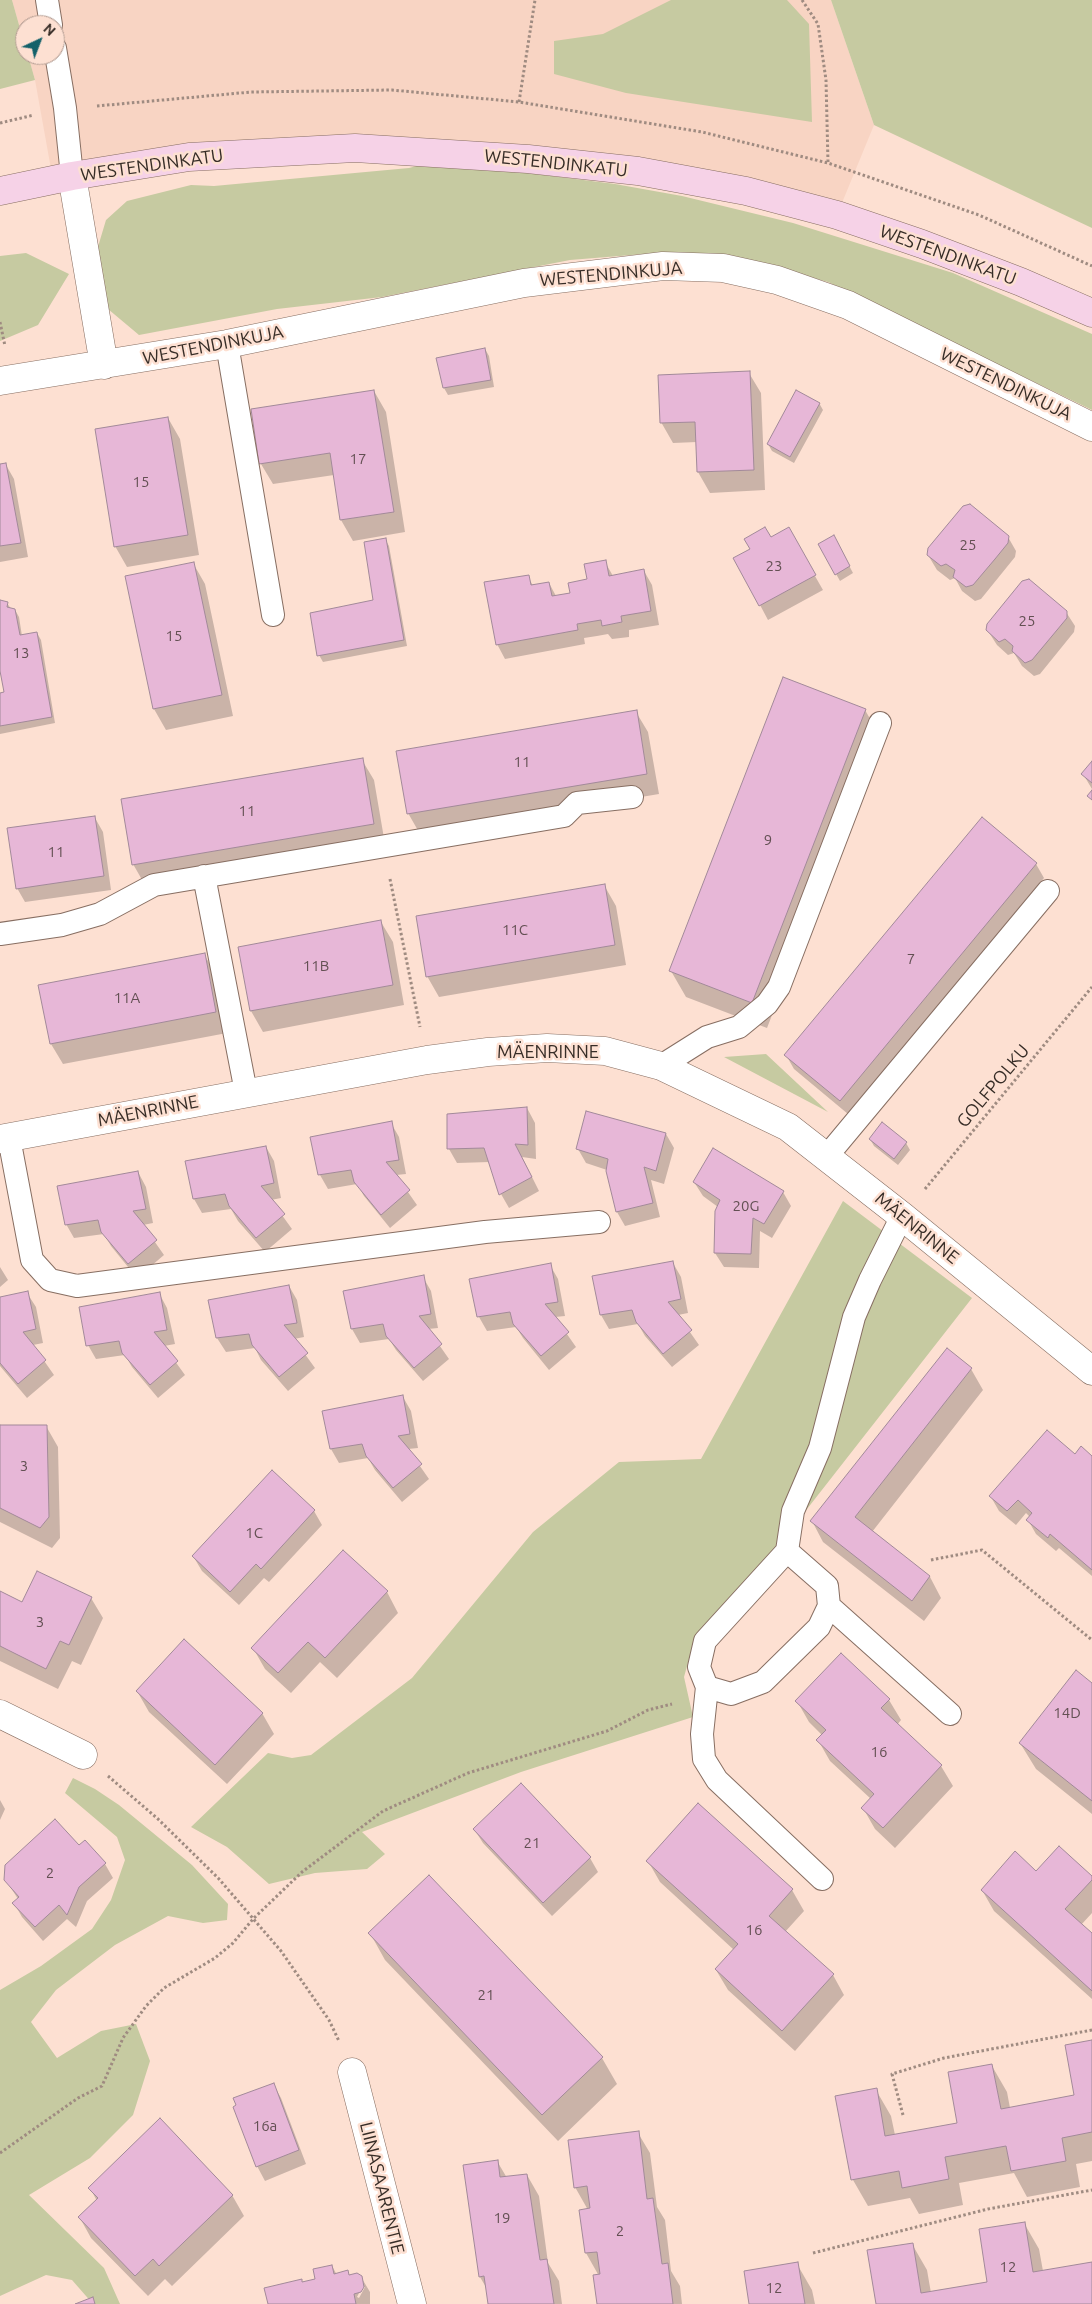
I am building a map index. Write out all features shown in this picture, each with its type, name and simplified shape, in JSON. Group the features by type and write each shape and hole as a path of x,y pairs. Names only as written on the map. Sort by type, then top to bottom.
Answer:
{"main road":[{"name":"WESTENDINKATU","path":"0,191 72,176 189,157 355,148 528,158 638,171 746,191 837,215 976,265 1092,313"}],"street":[{"path":"72,176 104,365"},
{"name":"WESTENDINKUJA","path":"0,381 228,344 524,283 663,266 723,268 778,280 848,305 1092,428"},
{"name":"MÄENRINNE","path":"4,1139 246,1092 427,1060 488,1052 547,1048 605,1051 661,1066 788,1127 902,1216 1092,1371"},
{"path":"0,1714 83,1755"},
{"name":"LIINASAARENTIE","path":"352,2072 412,2304"}],"lane":[{"path":"47,0 49,15"},
{"path":"58,65 65,108 72,176"},
{"path":"228,344 273,615"},
{"path":"661,1066 707,1037 739,1027 767,1004 779,987 880,724"},
{"path":"0,934 62,924 100,914 154,884 564,816 577,803 632,797"},
{"path":"204,876 246,1092"},
{"path":"827,1156 1048,891"},
{"path":"4,1139 32,1260 50,1280 77,1286 485,1232 599,1222"},
{"path":"822,1879 717,1780 704,1759 702,1734 706,1687 699,1667 706,1641 787,1551 793,1511 820,1448 854,1317 902,1216"},
{"path":"706,1687 731,1694 763,1682 819,1627 829,1606 827,1586 787,1551"},
{"path":"829,1606 950,1714"}],"path":[{"path":"519,102 535,0"},
{"path":"802,0 818,24 826,80 828,163"},
{"path":"383,846 427,1060"},
{"name":"GOLFPOLKU","path":"922,1194 1092,987"},
{"path":"931,1560 982,1550 1092,1640"},
{"path":"0,2153 78,2098 102,2086 123,2038 146,2006 164,1988 202,1966 234,1943 253,1919 302,1872 383,1811 468,1773 607,1731 648,1710 673,1704 706,1687"},
{"path":"83,1755 158,1819 219,1879 281,1951 329,2020 352,2072"},
{"path":"903,2115 892,2074 944,2058 1092,2030"},
{"path":"813,2253 988,2209 1092,2190"}],"shaded area":[{"path":"12,0 831,0 874,125 837,215 746,191 355,148 53,180 31,65 65,65 65,15 16,15"}],"green space":[{"path":"0,0 12,0 16,15 15,65 31,65 35,80 0,89"},
{"path":"671,0 787,0 809,24 812,122 626,93 554,74 554,41 603,34"},
{"path":"831,0 1092,0 1092,228 874,125"},
{"path":"420,165 528,173 615,184 682,196 793,223 953,273 1092,334 1092,410 828,282 739,258 644,254 570,260 382,297 277,309 139,335 108,309 97,250 106,220 127,201 191,185 214,186 409,168"},
{"path":"26,253 69,274 38,325 0,341 0,256"},
{"path":"766,1054 828,1112 724,1057"},
{"path":"843,1201 972,1298 775,1550 694,1641 684,1677 693,1717 521,1772 362,1832 385,1854 367,1869 315,1873 269,1884 227,1847 191,1827 268,1753 292,1758 311,1755 412,1678 533,1532 619,1462 701,1459"},
{"path":"73,1778 95,1789 119,1805 192,1865 228,1904 227,1920 203,1923 168,1916 115,1945 56,1990 31,2022 57,2058 101,2031 136,2024 150,2061 133,2115 90,2158 29,2195 104,2268 120,2304 93,2304 72,2280 46,2275 0,2296 0,1990 41,1966 92,1929 111,1900 125,1860 117,1837 65,1793"}],"building":[{"path":"485,348 491,380 443,388 436,358"},
{"path":"750,371 754,470 697,472 695,422 660,423 658,375"},
{"path":"374,390 394,512 340,520 330,453 259,464 251,409"},
{"path":"796,390 820,403 790,457 767,444"},
{"path":"168,417 188,535 114,547 95,429"},
{"path":"6,463 21,543 0,546 0,464"},
{"path":"970,504 1009,536 1008,543 995,559 973,585 966,587 953,577 955,570 946,564 941,566 927,555 928,548 963,506"},
{"path":"765,527 771,537 789,527 816,575 759,606 733,558 750,549 744,539"},
{"path":"834,535 850,566 835,575 818,544"},
{"path":"386,538 404,640 317,656 310,613 373,600 364,542"},
{"path":"606,560 609,576 644,569 651,611 621,616 622,622 602,626 601,620 577,624 578,630 496,645 484,582 529,575 531,585 549,582 552,596 570,593 568,583 587,579 584,564"},
{"path":"194,562 222,695 153,709 125,576"},
{"path":"1029,579 1067,611 1067,618 1032,660 1025,663 1012,651 1013,646 1005,639 999,642 986,630 987,624 1022,581"},
{"path":"0,600 8,602 7,607 15,609 20,635 37,632 52,717 0,726 0,693 4,692 0,671"},
{"path":"783,677 866,709 752,1003 669,971"},
{"path":"637,710 647,774 407,814 396,751"},
{"path":"363,758 374,824 132,865 121,799"},
{"path":"1092,761 1092,783 1081,774"},
{"path":"1092,790 1092,800 1087,796"},
{"path":"95,816 104,876 16,889 7,828"},
{"path":"982,817 1037,863 840,1101 784,1055"},
{"path":"605,884 615,945 426,977 416,916"},
{"path":"381,920 393,985 250,1011 238,947"},
{"path":"205,953 216,1012 50,1044 38,985"},
{"path":"527,1107 528,1145 515,1144 532,1177 499,1195 484,1148 447,1149 447,1114"},
{"path":"586,1111 666,1133 656,1171 644,1167 653,1203 616,1212 606,1171 608,1159 576,1149"},
{"path":"392,1121 399,1160 386,1162 410,1190 381,1215 354,1182 351,1170 318,1175 310,1137"},
{"path":"882,1122 907,1142 894,1159 869,1139"},
{"path":"266,1146 274,1183 261,1186 285,1214 256,1238 229,1206 225,1194 193,1199 185,1161"},
{"path":"713,1148 784,1191 764,1224 753,1218 751,1254 714,1253 715,1211 720,1200 693,1182"},
{"path":"138,1171 146,1209 133,1211 157,1240 128,1264 101,1232 98,1220 65,1225 57,1186"},
{"path":"673,1261 681,1299 668,1302 692,1330 663,1354 636,1322 632,1310 600,1315 592,1276"},
{"path":"551,1263 558,1302 545,1304 569,1332 541,1356 513,1324 510,1312 477,1317 469,1279"},
{"path":"424,1275 431,1314 419,1316 442,1344 414,1368 386,1336 383,1324 351,1329 343,1291"},
{"path":"289,1285 297,1323 284,1325 308,1353 279,1377 252,1345 249,1334 216,1338 208,1300"},
{"path":"28,1291 36,1329 23,1332 46,1360 18,1384 0,1363 0,1297"},
{"path":"160,1292 167,1330 154,1332 178,1361 150,1385 122,1353 119,1341 86,1346 79,1307"},
{"path":"947,1348 972,1368 855,1517 930,1576 912,1601 810,1521"},
{"path":"403,1395 410,1434 398,1436 422,1464 393,1488 366,1456 362,1444 330,1449 322,1411"},
{"path":"0,1425 47,1425 49,1517 40,1528 0,1508"},
{"path":"1047,1430 1075,1454 1081,1446 1092,1456 1092,1570 1050,1534 1048,1538 1026,1520 1032,1513 1018,1500 1007,1511 989,1496"},
{"path":"272,1470 315,1510 261,1569 256,1564 230,1592 192,1556"},
{"path":"343,1550 388,1591 325,1658 308,1642 278,1673 251,1648"},
{"path":"37,1571 92,1597 69,1645 60,1641 46,1669 0,1646 0,1591 22,1602"},
{"path":"184,1639 263,1713 215,1765 136,1691"},
{"path":"841,1653 890,1699 881,1708 942,1765 883,1828 861,1808 874,1794 816,1740 826,1730 795,1701"},
{"path":"1076,1670 1092,1683 1092,1801 1019,1743"},
{"path":"521,1783 591,1857 543,1903 473,1829"},
{"path":"698,1803 793,1889 769,1916 834,1974 782,2031 715,1969 738,1944 646,1861"},
{"path":"55,1819 79,1845 85,1840 106,1863 79,1887 67,1915 59,1905 35,1927 12,1903 19,1897 4,1880 5,1865"},
{"path":"1059,1846 1092,1876 1092,1880 1065,1909 1092,1933 1092,1991 981,1890 1015,1851 1036,1871"},
{"path":"429,1875 603,2057 542,2115 368,1933"},
{"path":"1092,2040 1092,2132 1062,2138 1066,2161 1011,2171 1006,2146 945,2157 949,2179 902,2188 899,2171 851,2180 835,2096 877,2088 885,2136 957,2123 948,2072 992,2064 1001,2109 1074,2095 1065,2045"},
{"path":"274,2083 299,2150 256,2167 233,2107 236,2105 233,2098"},
{"path":"160,2118 233,2195 159,2266 153,2259 135,2276 78,2217 98,2198 88,2188"},
{"path":"639,2131 647,2199 653,2198 662,2264 668,2263 673,2304 597,2304 593,2275 600,2274 597,2252 585,2253 579,2210 590,2208 587,2186 574,2188 568,2140"},
{"path":"498,2160 500,2177 527,2174 540,2260 547,2259 554,2304 488,2304 484,2276 479,2277 463,2165"},
{"path":"1025,2222 1033,2272 1092,2262 1092,2304 876,2304 867,2250 913,2243 921,2293 987,2282 979,2229"},
{"path":"798,2262 805,2304 749,2304 744,2271"},
{"path":"332,2265 334,2274 348,2270 349,2275 357,2273 362,2276 364,2287 361,2292 354,2294 356,2304 268,2304 264,2288 302,2279 302,2282 315,2279 313,2269"},
{"path":"93,2297 95,2304 75,2304"}]}
